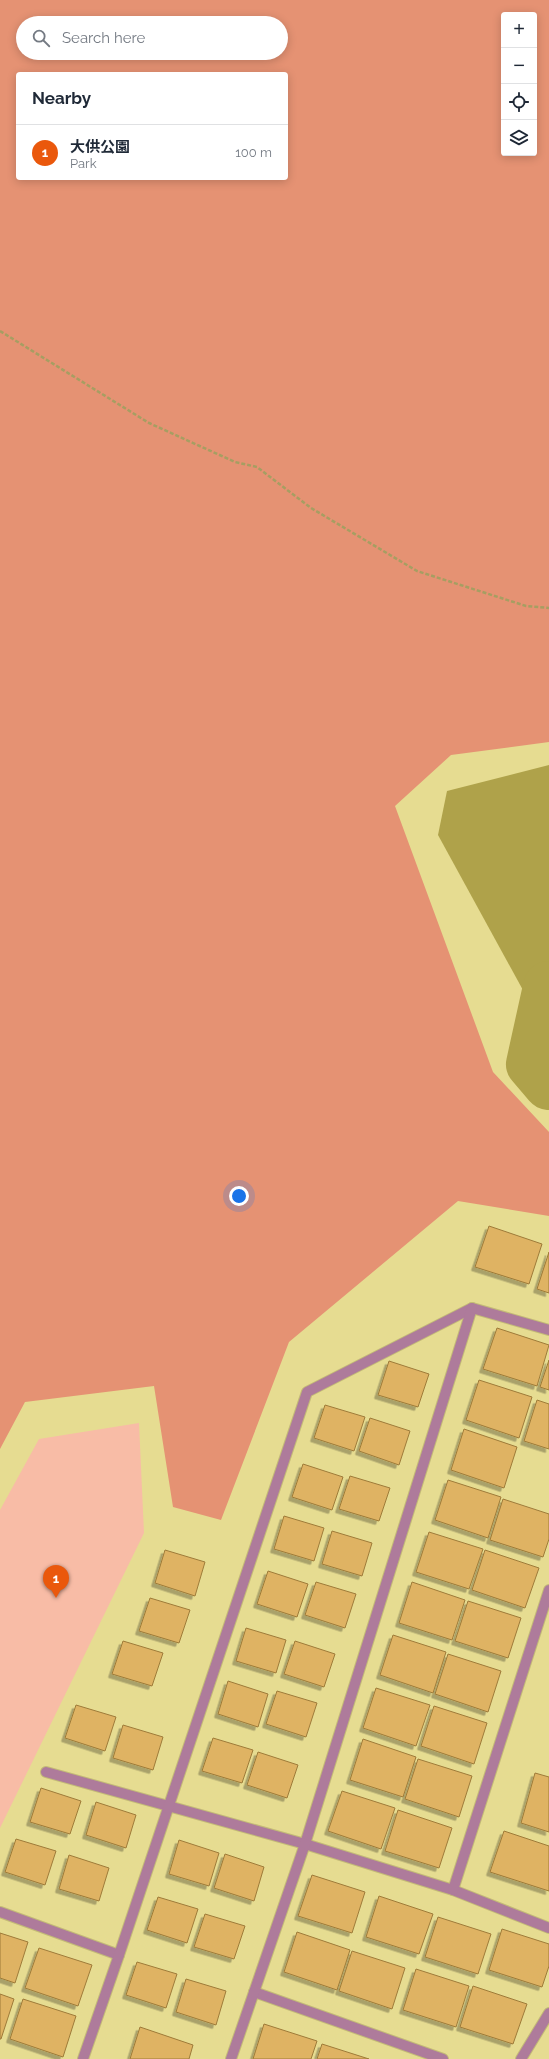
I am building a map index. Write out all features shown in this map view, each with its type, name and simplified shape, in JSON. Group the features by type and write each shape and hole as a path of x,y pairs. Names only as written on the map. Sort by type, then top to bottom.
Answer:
{"street":[{"path":"83,2059 307,1392 472,1308 549,1330"},
{"path":"231,2059 305,1844 472,1308"},
{"path":"453,1890 549,1590"},
{"path":"46,1772 305,1844 453,1890 549,1928"},
{"path":"0,1912 119,1955"},
{"path":"254,1992 443,2059"},
{"path":"520,2059 549,2013"}],"path":[{"path":"0,331 149,424 235,462 257,467 311,508 417,571 526,606 549,608"}],"shaded area":[{"path":"0,0 549,0 549,742 451,755 395,806 493,1072 549,1132 549,1216 458,1201 289,1342 221,1520 173,1507 154,1386 25,1402 0,1449"},
{"path":"549,765 549,1021 541,1023 438,835 447,791"},
{"path":"139,1423 144,1533 0,1828 0,1510 39,1439"}],"building":[{"path":"489,1226 542,1244 529,1284 475,1267"},
{"path":"549,1252 549,1293 537,1289"},
{"path":"497,1328 549,1345 537,1386 483,1369"},
{"path":"549,1360 549,1390 540,1387"},
{"path":"389,1361 429,1374 418,1407 378,1395"},
{"path":"479,1380 532,1397 519,1438 466,1420"},
{"path":"537,1400 549,1404 549,1449 524,1441"},
{"path":"325,1405 365,1417 354,1451 314,1438"},
{"path":"370,1418 410,1431 399,1465 359,1451"},
{"path":"464,1429 517,1447 504,1488 451,1470"},
{"path":"303,1464 343,1477 332,1510 292,1497"},
{"path":"350,1476 390,1488 379,1521 339,1509"},
{"path":"448,1480 501,1497 488,1538 435,1520"},
{"path":"503,1499 549,1514 549,1539 543,1557 490,1540"},
{"path":"284,1516 324,1528 314,1561 274,1549"},
{"path":"332,1531 372,1543 362,1576 322,1564"},
{"path":"429,1532 483,1549 469,1589 416,1572"},
{"path":"165,1550 205,1562 195,1596 155,1583"},
{"path":"485,1550 539,1568 525,1608 472,1590"},
{"path":"268,1571 308,1584 297,1617 257,1604"},
{"path":"316,1582 356,1594 345,1628 305,1615"},
{"path":"412,1582 465,1600 452,1640 399,1623"},
{"path":"150,1598 190,1610 179,1643 139,1631"},
{"path":"468,1601 521,1618 508,1658 455,1641"},
{"path":"246,1628 286,1640 276,1673 236,1661"},
{"path":"393,1635 446,1652 433,1693 380,1675"},
{"path":"123,1641 163,1653 152,1686 112,1674"},
{"path":"295,1641 335,1654 324,1687 284,1674"},
{"path":"448,1654 501,1671 488,1712 435,1694"},
{"path":"228,1681 268,1694 258,1727 218,1714"},
{"path":"376,1688 430,1705 416,1746 363,1728"},
{"path":"277,1691 317,1703 306,1737 266,1724"},
{"path":"76,1705 116,1717 105,1751 65,1738"},
{"path":"434,1706 487,1723 474,1764 421,1746"},
{"path":"123,1725 163,1737 153,1770 113,1758"},
{"path":"213,1738 253,1750 242,1783 202,1771"},
{"path":"363,1739 416,1757 403,1797 350,1780"},
{"path":"258,1752 298,1765 287,1798 247,1785"},
{"path":"418,1759 472,1776 459,1817 405,1799"},
{"path":"535,1773 549,1777 549,1832 521,1823"},
{"path":"41,1788 81,1801 70,1834 30,1822"},
{"path":"342,1791 395,1808 381,1849 328,1831"},
{"path":"96,1802 136,1815 126,1848 86,1835"},
{"path":"398,1810 452,1828 439,1868 385,1851"},
{"path":"504,1831 549,1846 549,1891 490,1872"},
{"path":"16,1839 56,1851 45,1885 5,1872"},
{"path":"179,1840 219,1853 209,1886 169,1874"},
{"path":"225,1854 264,1867 254,1901 214,1888"},
{"path":"69,1855 109,1868 99,1901 59,1889"},
{"path":"312,1875 365,1892 352,1933 298,1916"},
{"path":"379,1896 433,1914 419,1954 366,1937"},
{"path":"158,1897 198,1909 187,1943 147,1930"},
{"path":"205,1914 245,1926 234,1959 194,1947"},
{"path":"438,1917 491,1934 478,1974 425,1957"},
{"path":"502,1929 549,1944 549,1966 542,1987 489,1970"},
{"path":"297,1932 350,1950 337,1990 284,1972"},
{"path":"0,1933 28,1942 15,1983 0,1978"},
{"path":"39,1948 92,1965 78,2006 25,1988"},
{"path":"352,1951 405,1968 392,2009 339,1991"},
{"path":"137,1962 177,1974 166,2008 126,1995"},
{"path":"416,1969 469,1986 456,2027 403,2010"},
{"path":"186,1979 226,1991 216,2025 176,2012"},
{"path":"473,1986 527,2004 513,2044 460,2027"},
{"path":"0,1994 14,1999 1,2039 0,2039"},
{"path":"23,1999 76,2016 63,2057 10,2039"},
{"path":"264,2024 317,2041 311,2059 253,2059"},
{"path":"140,2027 193,2045 189,2059 130,2059"},
{"path":"322,2044 369,2059 317,2059"}],"waterway":[{"path":"549,987 532,1064 549,1084"}],"place":[{"name":"大供公園","path":"56,1598"}]}
